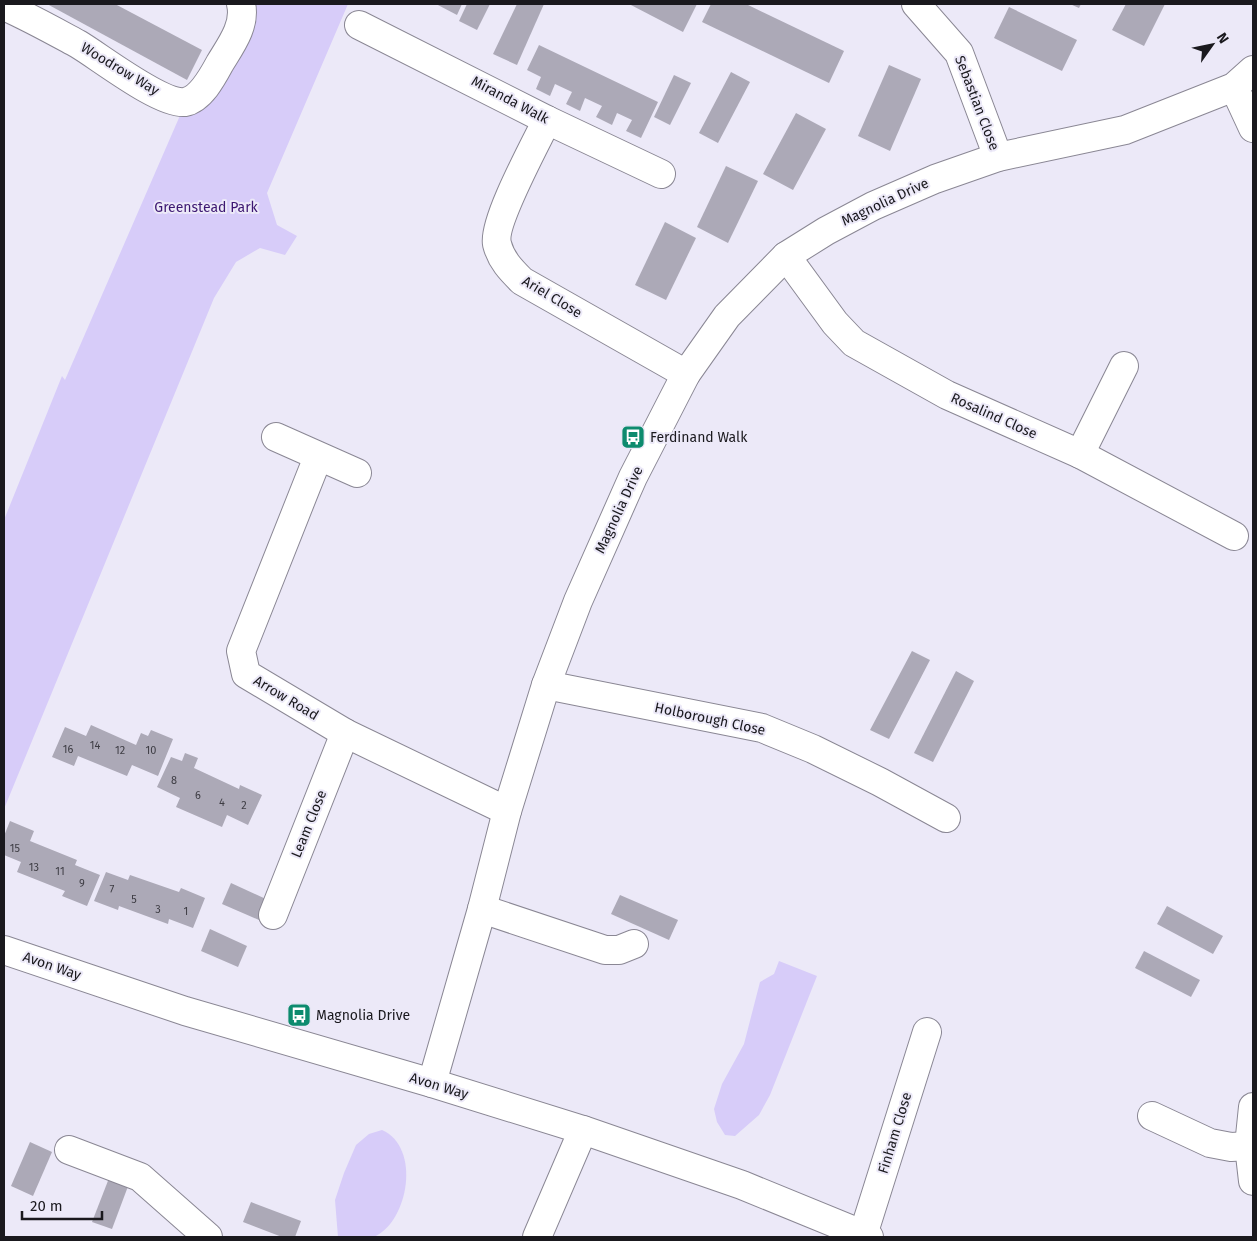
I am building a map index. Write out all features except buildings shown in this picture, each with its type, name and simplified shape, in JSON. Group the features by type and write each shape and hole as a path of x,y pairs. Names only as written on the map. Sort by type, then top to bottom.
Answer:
{"street":[{"name":"Woodrow Way","path":"4,6 81,46 133,80 176,101 186,102 209,82 230,46 242,22 241,4"},
{"name":"Sebastian Close","path":"917,4 959,53 998,157"},
{"name":"Miranda Walk","path":"359,25 547,120 661,174"},
{"name":"Magnolia Drive","path":"432,1083 482,910 507,811 546,685 578,601 633,477 686,374 727,316 786,256 826,231 873,206 935,179 998,157 1125,130 1244,78"},
{"path":"1244,78 1253,128"},
{"name":"Ariel Close","path":"547,120 500,219 496,242 505,264 522,281 686,374"},
{"name":"Rosalind Close","path":"786,256 835,323 854,343 947,395 1080,454 1234,536"},
{"path":"1080,454 1124,366"},
{"path":"276,437 357,473"},
{"name":"Arrow Road","path":"318,457 241,650 246,674 345,733 507,811"},
{"name":"Holborough Close","path":"546,685 762,728 813,749 880,782 946,818"},
{"name":"Leam Close","path":"273,915 345,733"},
{"path":"482,910 605,950 618,950 634,944"},
{"name":"Avon Way","path":"4,950 185,1011 432,1083 583,1130 742,1185 866,1236"},
{"name":"Finham Close","path":"866,1236 927,1032"},
{"path":"1253,1107 1249,1146 1253,1181"},
{"path":"1152,1116 1210,1143 1230,1147 1249,1146"},
{"path":"536,1237 583,1130"},
{"path":"69,1150 140,1177 208,1237"}],"green space":[{"name":"Greenstead Park","path":"242,4 348,4 267,193 277,225 297,236 285,255 260,248 236,262 214,298 4,809 4,520 62,376 65,380 185,104"},
{"path":"779,961 817,976 770,1095 759,1115 735,1136 725,1135 717,1122 714,1109 722,1084 744,1044 760,982 774,974"},
{"path":"382,1130 394,1139 402,1152 406,1167 406,1184 396,1216 386,1229 374,1237 338,1237 335,1200 344,1173 356,1145 369,1134"}],"place":[{"name":"Ferdinand Walk","path":"633,437"},
{"name":"Magnolia Drive","path":"299,1015"}]}
